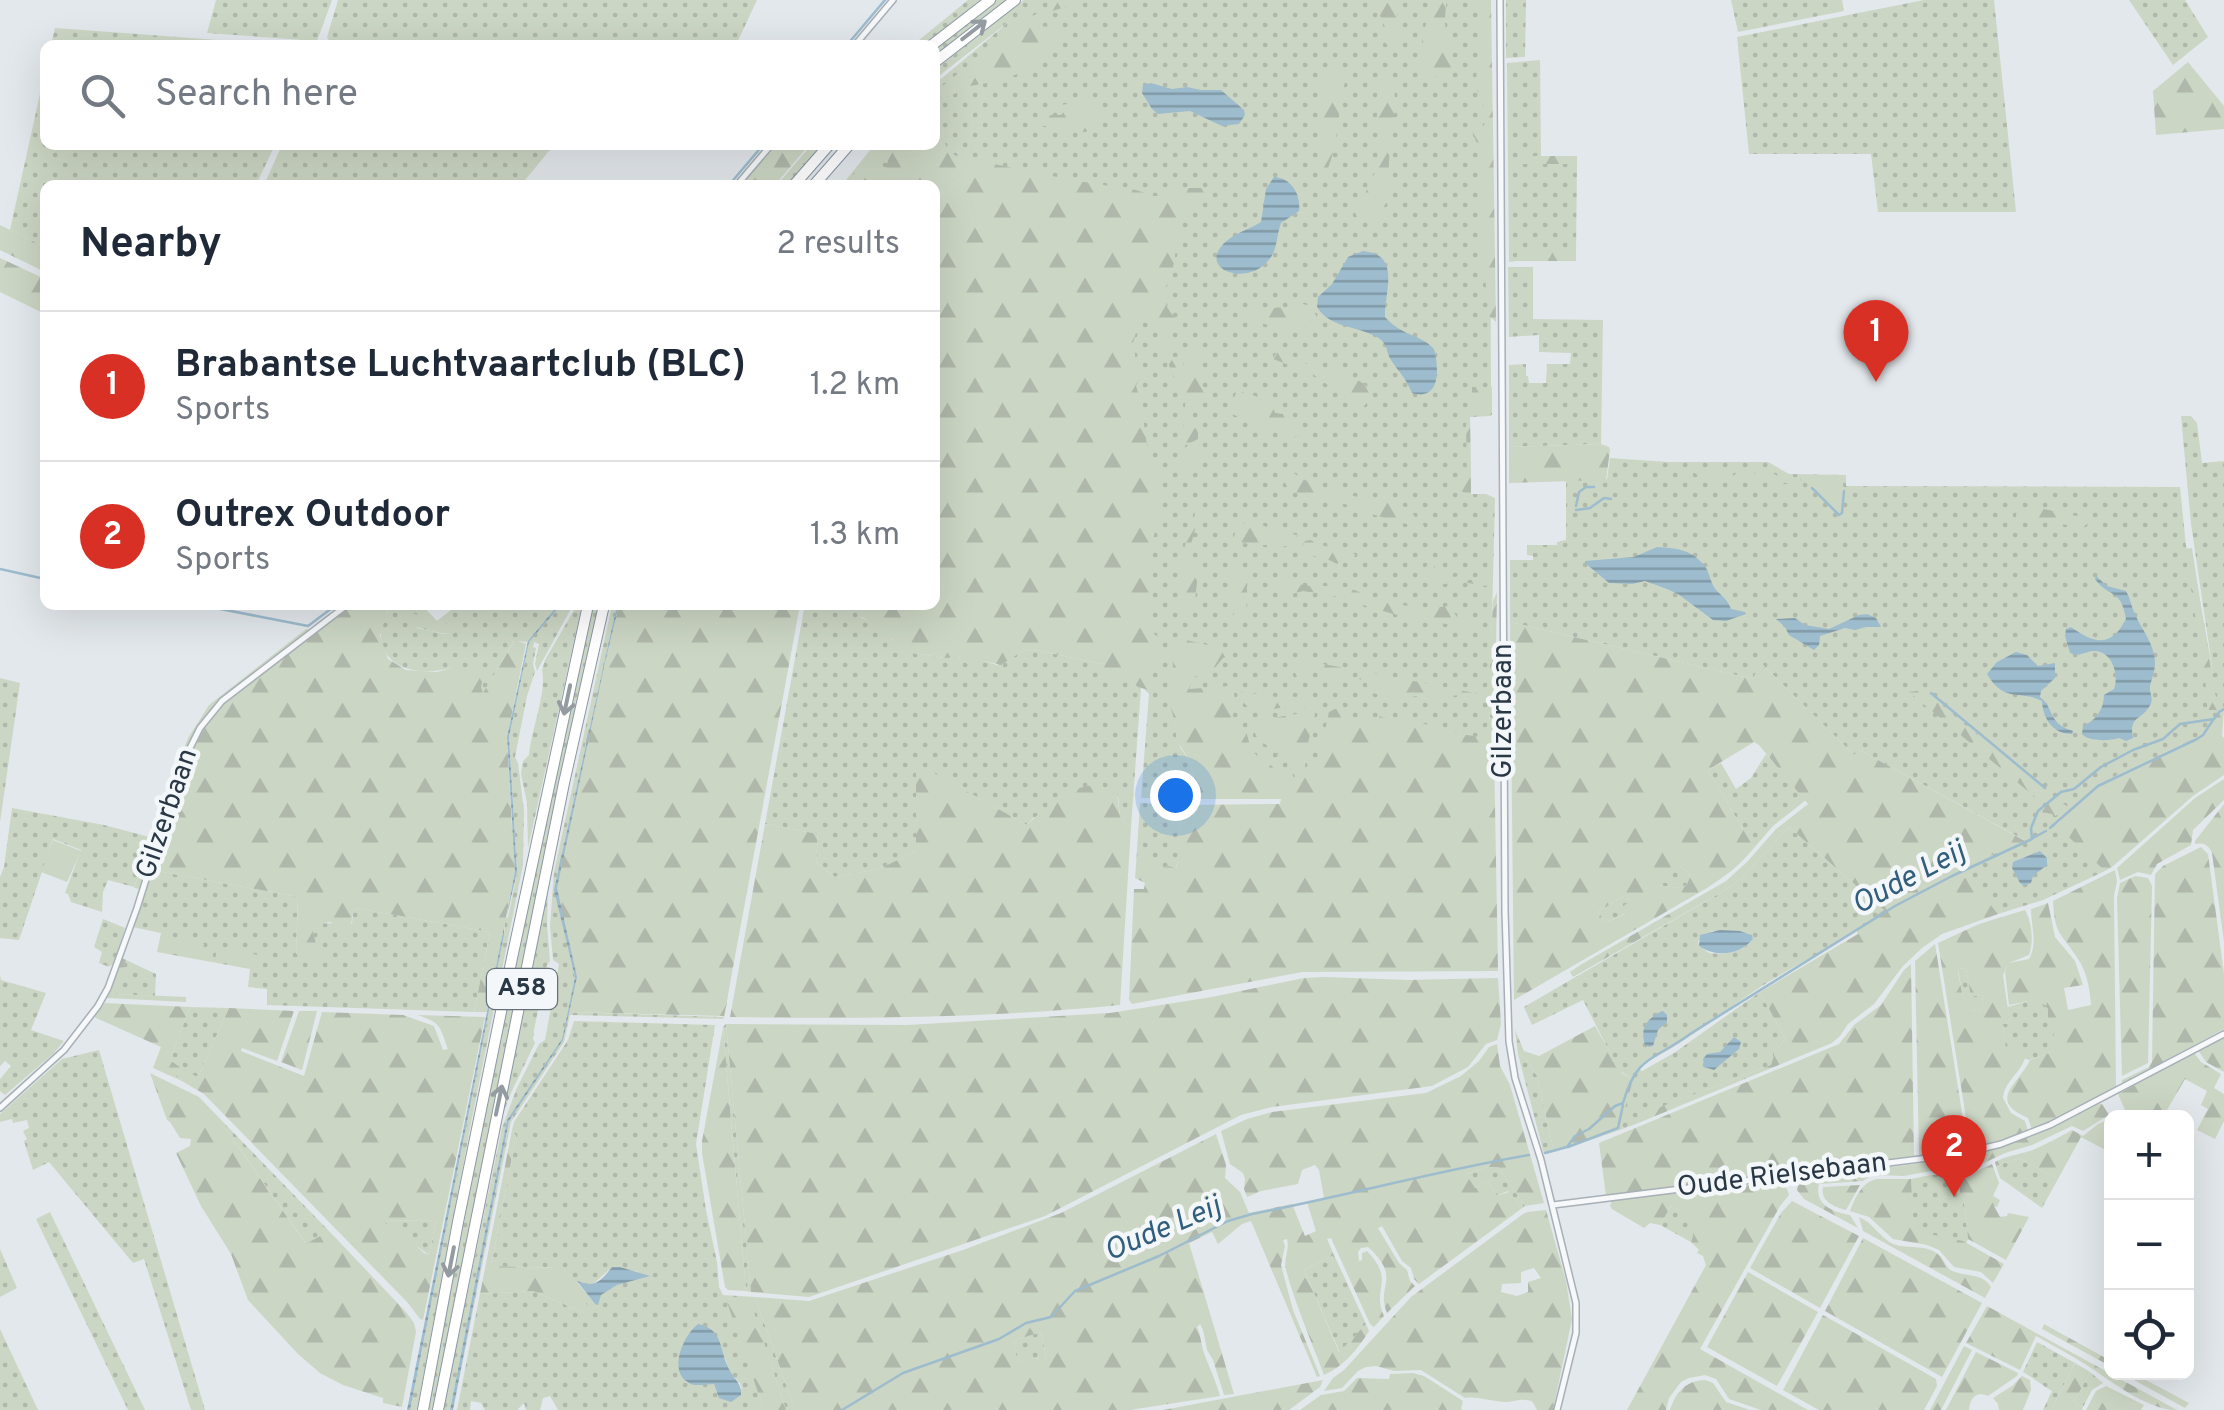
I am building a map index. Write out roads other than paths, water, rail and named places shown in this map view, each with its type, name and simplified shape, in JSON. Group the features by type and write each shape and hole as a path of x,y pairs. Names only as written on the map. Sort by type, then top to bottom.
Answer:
{"highway":[{"path":"938,40 990,0"},
{"path":"940,58 1015,0"},
{"path":"798,180 825,150"},
{"path":"818,180 844,150"},
{"name":"A58","path":"423,1410 458,1222 587,610"},
{"name":"A58","path":"438,1410 556,821 603,610"}],"street":[{"path":"860,40 893,0"},
{"name":"Gilzerbaan","path":"1500,0 1508,1024 1515,1078 1553,1205 1576,1302 1576,1333 1557,1410"},
{"path":"741,180 767,150"},
{"name":"Gilzerbaan","path":"0,1108 64,1050 98,1006 114,971 184,762 200,728 237,688 341,610"},
{"name":"Oude Rielsebaan","path":"1553,1205 1946,1156 2001,1144 2050,1125 2224,1034"}],"water":[{"path":"1151,83 1172,89 1221,90 1245,115 1239,124 1222,126 1190,111 1158,114 1142,93 1143,85"},
{"path":"1274,177 1286,180 1294,188 1299,211 1281,223 1274,252 1258,269 1246,273 1225,270 1217,257 1221,248 1232,237 1261,222 1266,189"},
{"path":"1363,251 1383,259 1387,267 1385,317 1434,349 1436,381 1428,392 1412,393 1380,339 1329,319 1317,307 1318,297 1332,284 1348,257"},
{"path":"1657,547 1678,549 1696,557 1731,609 1746,614 1726,621 1713,620 1667,589 1645,581 1609,583 1585,563 1634,557"},
{"path":"2096,576 2107,586 2126,591 2154,656 2151,704 2134,722 2133,738 2126,741 2094,740 2082,734 2083,726 2101,710 2104,695 2114,689 2116,678 2110,660 2101,652 2070,653 2066,629 2071,627 2095,640 2108,639 2126,619 2121,602 2100,585"},
{"path":"557,610 529,642 509,737 517,872 506,919 515,871 507,737 528,641"},
{"path":"618,610 557,888 577,977 563,1040 509,1121 450,1410 507,1120 562,1039 575,977 554,890"},
{"path":"1867,614 1876,618 1881,627 1845,628 1820,636 1814,650 1789,635 1776,619 1795,618 1805,625 1829,629"},
{"path":"2016,652 2027,655 2038,666 2055,663 2055,678 2040,697 2072,734 2050,724 2042,701 2006,693 1987,674 1997,662"},
{"path":"2040,851 2047,858 2047,865 2024,886 2012,868 2013,862"},
{"path":"504,927 410,1410 407,1410"},
{"path":"1740,931 1753,939 1728,953 1699,946 1700,935"},
{"path":"1660,1012 1667,1015 1667,1022 1649,1047 1645,1045 1644,1029"},
{"path":"1734,1037 1741,1042 1739,1049 1714,1070 1704,1067 1707,1054 1720,1052"},
{"path":"612,1267 650,1276 617,1285 595,1304 577,1281 597,1282"},
{"path":"698,1324 716,1335 740,1387 741,1395 731,1402 719,1398 714,1384 692,1384 679,1370 683,1344"}],"waterway":[{"path":"851,40 885,0"},
{"path":"733,180 759,150"},
{"path":"1576,506 1579,492 1594,487"},
{"path":"1812,488 1839,515 1844,491"},
{"path":"1576,510 1590,508 1604,498 1611,499"},
{"path":"0,569 40,578"},
{"path":"226,610 308,626 329,610"},
{"path":"1931,693 2045,788"},
{"name":"Oude Leij","path":"1545,1153 1567,1147 1575,1136 1623,1103 1634,1075 1648,1060 1895,906 2032,839 2031,828 2038,811 2101,767 2163,739 2180,724 2214,719 2224,709"},
{"name":"Oude Leij","path":"2050,828 2098,786 2197,739 2213,720"},
{"name":"Oude Leij","path":"2033,838 2046,831"},
{"name":"Oude Leij","path":"1568,1147 1618,1128 1623,1105"},
{"name":"Oude Leij","path":"842,1410 903,1373 999,1339 1026,1323 1051,1317 1075,1291 1159,1256 1228,1221 1529,1155"}],"place":[{"name":"Brabantse Luchtvaartclub (BLC)","path":"1876,382"},
{"name":"Outrex Outdoor","path":"1954,1197"}]}
